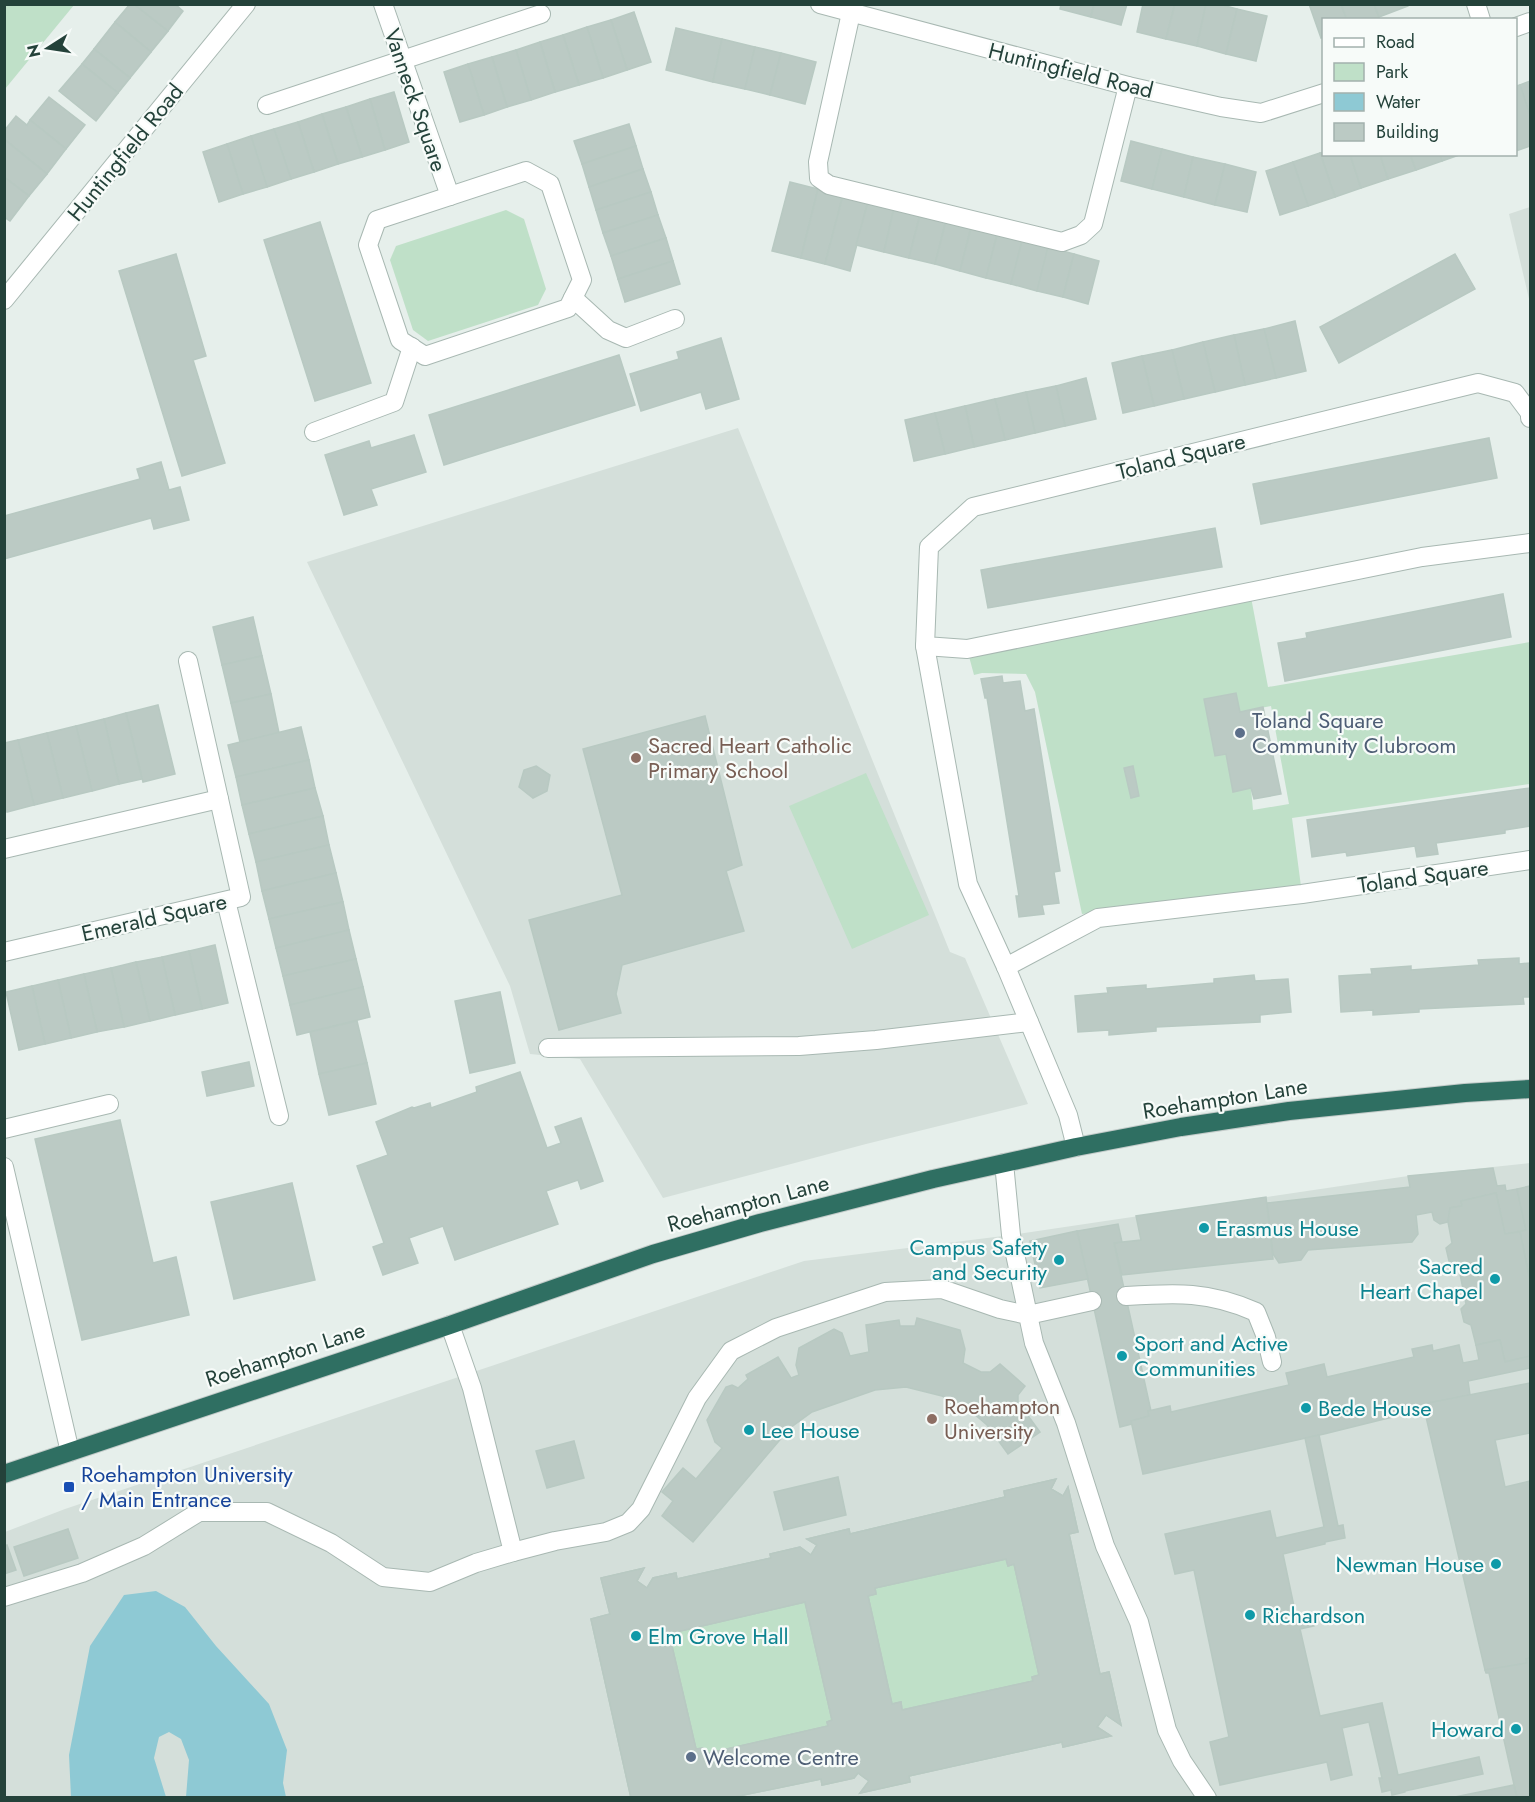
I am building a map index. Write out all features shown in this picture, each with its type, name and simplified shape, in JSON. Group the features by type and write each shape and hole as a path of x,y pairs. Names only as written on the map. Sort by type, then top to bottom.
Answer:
{"highway":[{"name":"Roehampton Lane","path":"4,1474 450,1325 653,1254 791,1215 933,1179 1076,1147 1180,1127 1289,1111 1465,1093 1530,1089"}],"street":[{"name":"Huntingfield Road","path":"4,300 246,4"},
{"name":"Vanneck Square","path":"383,4 450,196"},
{"name":"Huntingfield Road","path":"820,4 851,13 875,11 1128,86 1221,107 1261,113 1322,93"},
{"path":"851,13 818,162 819,178 829,185 1062,242 1081,235 1093,224 1128,86"},
{"path":"267,105 541,14"},
{"name":"Vanneck Square","path":"412,347 400,340 368,245 377,220 526,171 550,184 582,280 573,298"},
{"path":"314,432 394,402 412,347 425,356 568,308 573,298 608,330 626,338 675,319"},
{"name":"Toland Square","path":"1076,1147 1068,1115 1006,967 968,884 925,646 929,547 973,507 1478,383 1515,393 1530,413 1530,418"},
{"path":"925,646 967,649 1422,557 1530,543"},
{"name":"Emerald Square","path":"4,951 241,897 188,661"},
{"path":"4,849 219,798"},
{"name":"Toland Square","path":"1006,967 1098,918 1302,894 1530,860"},
{"path":"226,901 279,1116"},
{"path":"548,1048 799,1046 876,1040 1029,1022"},
{"path":"4,1129 109,1104"},
{"path":"1004,1163 1011,1234 1034,1343 1066,1423 1105,1546 1138,1622 1167,1730 1182,1761 1206,1797"},
{"path":"4,1167 70,1452"},
{"path":"4,1597 82,1573 144,1546 199,1512 267,1512 331,1543 383,1577 430,1582 476,1563 555,1541 606,1532 628,1523 641,1509 697,1398 731,1352 776,1328 885,1292 942,1289 1000,1309 1028,1315 1092,1301"},
{"path":"1126,1296 1172,1293 1208,1296 1234,1302 1256,1312 1266,1337 1272,1362"},
{"path":"450,1325 472,1388 513,1552"}],"shaded area":[{"path":"1530,207 1530,303 1509,214"},
{"name":"Sacred Heart Catholic Primary School","path":"738,428 950,952 965,958 1028,1104 663,1198 580,1059 530,1054 510,986 307,562"},
{"name":"Roehampton University","path":"1530,1163 1530,1797 5,1798 5,1532 65,1509 804,1261 1011,1235 1408,1176"}],"green space":[{"path":"4,5 74,5 5,89"},
{"path":"506,210 524,219 546,289 538,305 428,341 413,330 390,260 396,246"},
{"path":"1250,592 1268,687 1530,642 1530,784 1292,818 1302,894 1082,914 1035,692 1026,674 982,673 974,675 967,649","holes":["1236,693 1240,712 1271,706 1289,804 1253,810 1251,788 1233,791 1226,754 1215,756 1204,699"]},
{"path":"866,773 929,915 852,949 789,806"},
{"path":"1006,1559 1008,1565 1014,1564 1039,1675 1032,1677 1033,1681 902,1710 900,1702 892,1704 868,1596 876,1594 875,1588"},
{"path":"805,1602 832,1720 827,1722 828,1726 705,1754 703,1748 696,1749 671,1642 678,1640 676,1632"}],"water":[{"path":"156,1591 185,1607 216,1646 269,1704 287,1750 283,1783 286,1797 186,1797 189,1760 181,1739 169,1732 159,1737 154,1758 166,1797 71,1797 69,1755 90,1646 124,1595"}],"building":[{"path":"130,4 134,4 168,31 151,52 115,22"},
{"path":"134,4 175,4 183,11 168,31"},
{"path":"1061,4 1094,4 1091,17 1060,9"},
{"path":"1094,4 1127,4 1121,25 1091,17"},
{"path":"1143,4 1175,4 1166,39 1137,32"},
{"path":"1175,4 1206,4 1197,46 1166,39"},
{"path":"1206,4 1219,4 1237,9 1226,54 1197,46"},
{"path":"1309,4 1341,4 1346,18 1322,18 1321,38"},
{"path":"1341,4 1374,4 1379,17 1376,18 1346,18"},
{"path":"1374,4 1408,4 1408,6 1379,17"},
{"path":"1237,9 1267,16 1256,61 1226,54"},
{"path":"634,12 651,62 627,70 611,20"},
{"path":"611,20 627,70 603,78 587,27"},
{"path":"115,22 151,52 130,78 94,49"},
{"path":"587,27 603,78 579,85 563,35"},
{"path":"676,28 722,39 713,82 666,70"},
{"path":"563,35 579,85 555,92 540,42"},
{"path":"722,39 755,47 745,89 713,82"},
{"path":"540,42 555,92 531,100 516,50"},
{"path":"755,47 781,53 770,95 745,89"},
{"path":"94,49 130,78 118,93 82,64"},
{"path":"516,50 531,100 507,107 492,57"},
{"path":"781,53 816,62 805,104 770,95"},
{"path":"492,57 507,107 484,115 468,64"},
{"path":"82,64 118,93 96,121 59,91"},
{"path":"468,64 484,115 460,122 444,72"},
{"path":"1530,81 1530,115 1520,85"},
{"path":"1520,85 1530,115 1530,146 1517,151 1517,86"},
{"path":"394,92 409,142 385,150 370,99"},
{"path":"49,97 85,125 66,149 30,120"},
{"path":"370,99 385,150 362,157 346,107"},
{"path":"346,107 362,157 338,164 322,114"},
{"path":"322,114 338,164 314,172 298,122"},
{"path":"16,116 27,125 30,120 66,149 47,174 4,139 4,131"},
{"path":"298,122 314,172 291,179 274,129"},
{"path":"629,124 636,146 582,164 574,141"},
{"path":"274,129 291,179 267,187 251,136"},
{"path":"251,136 267,187 243,194 227,144"},
{"path":"4,139 47,174 29,196 4,177"},
{"path":"1131,141 1162,149 1152,189 1121,181"},
{"path":"227,144 243,194 219,202 203,152"},
{"path":"636,146 643,169 589,187 582,164"},
{"path":"1162,149 1193,157 1184,197 1152,189"},
{"path":"1322,152 1322,156 1351,156 1361,188 1335,197 1320,153"},
{"path":"1320,153 1335,197 1308,206 1293,162"},
{"path":"1351,156 1381,156 1388,179 1361,188"},
{"path":"1381,156 1411,156 1416,170 1388,179"},
{"path":"1411,156 1441,156 1442,161 1416,170"},
{"path":"1441,156 1456,156 1442,161"},
{"path":"1193,157 1225,164 1215,205 1184,197"},
{"path":"1293,162 1308,206 1280,215 1266,171"},
{"path":"1225,164 1256,172 1247,212 1215,205"},
{"path":"643,169 651,192 596,210 589,187"},
{"path":"4,177 29,196 10,221 4,217"},
{"path":"790,182 818,189 801,258 772,251"},
{"path":"818,189 843,195 825,264 801,258"},
{"path":"651,192 658,215 603,233 596,210"},
{"path":"843,195 868,202 850,271 825,264"},
{"path":"868,202 894,208 884,252 856,245"},
{"path":"894,208 920,215 909,258 884,252"},
{"path":"658,215 666,238 611,256 603,233"},
{"path":"920,215 946,221 935,264 909,258"},
{"path":"946,221 971,228 960,271 935,264"},
{"path":"320,222 371,383 315,401 264,240"},
{"path":"971,228 997,235 986,278 960,271"},
{"path":"997,235 1022,241 1011,284 986,278"},
{"path":"666,238 673,261 618,279 611,256"},
{"path":"1022,241 1048,247 1037,291 1011,284"},
{"path":"1048,247 1074,254 1063,297 1037,291"},
{"path":"176,254 206,356 193,360 225,463 182,476 119,271"},
{"path":"1074,254 1099,261 1088,304 1063,297"},
{"path":"1455,254 1475,289 1339,363 1320,327"},
{"path":"673,261 680,284 625,302 618,279"},
{"path":"1295,321 1306,371 1276,378 1264,329"},
{"path":"1264,329 1276,378 1245,385 1234,335"},
{"path":"1234,335 1245,385 1215,392 1203,342"},
{"path":"721,338 739,399 706,409 701,392 641,411 630,374 679,359 677,352"},
{"path":"1203,342 1215,392 1184,399 1172,350"},
{"path":"1172,350 1184,399 1154,406 1142,356"},
{"path":"619,355 635,405 444,465 429,415"},
{"path":"1142,356 1154,406 1123,413 1112,363"},
{"path":"1086,378 1096,419 1065,426 1056,386"},
{"path":"1056,386 1065,426 1035,433 1026,392"},
{"path":"1026,392 1035,433 1005,440 995,399"},
{"path":"995,399 1005,440 974,447 965,406"},
{"path":"965,406 974,447 945,454 935,413"},
{"path":"935,413 945,454 914,461 905,420"},
{"path":"414,435 426,472 371,489 377,505 344,515 325,455 369,441 371,448"},
{"path":"1489,438 1497,478 1261,524 1253,484"},
{"path":"161,462 169,490 180,487 189,520 154,529 151,518 4,559 4,516 140,479 137,469"},
{"path":"1215,528 1222,567 988,608 981,570"},
{"path":"1503,594 1511,637 1285,681 1278,643 1307,638 1306,633"},
{"path":"253,617 262,656 222,665 213,627"},
{"path":"262,656 271,694 231,703 222,665"},
{"path":"1002,676 1003,683 1020,681 1025,711 1034,709 1060,871 1054,872 1059,903 1042,905 1044,914 1019,917 1016,896 1019,896 987,698 985,698 981,679"},
{"name":"Toland Square Community Clubroom","path":"1236,693 1240,712 1263,707 1281,794 1254,799 1251,788 1233,792 1226,754 1215,756 1204,699"},
{"path":"271,694 279,733 240,742 231,703"},
{"path":"158,705 175,774 143,782 126,713"},
{"path":"126,713 142,779 119,784 104,719"},
{"path":"705,716 742,865 726,871 744,931 622,965 616,994 621,1013 559,1030 529,920 622,895 583,749"},
{"path":"104,719 119,784 92,791 76,726"},
{"path":"76,726 92,791 63,798 47,733"},
{"path":"301,727 309,760 236,777 228,745"},
{"path":"47,733 63,798 34,805 18,740"},
{"path":"18,740 34,805 7,812 4,802 4,743"},
{"path":"309,760 315,788 242,805 236,777"},
{"path":"536,766 550,775 547,791 533,798 519,787 524,770"},
{"path":"1133,766 1139,796 1131,798 1124,768"},
{"path":"315,788 323,816 249,834 242,805"},
{"path":"1530,788 1530,826 1505,830 1505,833 1436,843 1438,854 1417,857 1415,846 1347,856 1346,852 1312,857 1307,820"},
{"path":"323,816 329,845 256,862 249,834"},
{"path":"329,845 336,873 262,891 256,862"},
{"path":"336,873 343,902 269,919 262,891"},
{"path":"343,902 349,930 276,948 269,919"},
{"path":"349,930 356,959 283,976 276,948"},
{"path":"215,945 228,1003 202,1009 189,951"},
{"path":"189,951 202,1009 175,1015 162,957"},
{"path":"162,957 175,1015 150,1021 136,962"},
{"path":"1519,958 1519,964 1530,963 1530,997 1523,997 1524,1004 1419,1009 1419,1012 1373,1015 1373,1010 1341,1012 1339,976 1372,974 1371,969 1411,966 1411,970 1479,965 1478,960"},
{"path":"356,959 363,987 290,1005 283,976"},
{"path":"136,962 150,1021 124,1027 111,968"},
{"path":"111,968 124,1027 97,1032 84,974"},
{"path":"84,974 97,1032 71,1038 58,980"},
{"path":"1254,975 1255,981 1288,979 1291,1012 1260,1015 1260,1022 1156,1027 1156,1031 1109,1035 1109,1030 1078,1032 1075,996 1108,993 1107,988 1146,985 1146,989 1214,983 1214,979"},
{"path":"58,980 71,1038 45,1044 32,986"},
{"path":"32,986 45,1044 19,1050 6,992"},
{"path":"363,987 370,1017 297,1035 290,1005"},
{"path":"500,992 515,1063 470,1073 455,1001"},
{"path":"357,1021 367,1063 319,1074 310,1032"},
{"path":"249,1062 254,1086 207,1096 202,1072"},
{"path":"367,1063 376,1104 329,1115 319,1074"},
{"path":"520,1072 547,1148 561,1143 555,1127 581,1118 603,1181 581,1189 578,1180 546,1191 558,1224 455,1260 443,1226 409,1238 418,1263 383,1275 373,1247 384,1243 357,1166 388,1155 376,1122 412,1107 430,1103 431,1108 477,1092 476,1087"},
{"path":"120,1120 153,1263 176,1257 189,1315 82,1340 35,1139"},
{"path":"1493,1168 1497,1186 1505,1185 1506,1191 1517,1189 1526,1230 1505,1234 1496,1193 1461,1201 1462,1206 1450,1208 1448,1222 1440,1224 1434,1220 1432,1212 1416,1215 1418,1234 1412,1242 1308,1250 1301,1260 1279,1263 1273,1254 1267,1203 1410,1187 1408,1176"},
{"path":"292,1183 315,1280 234,1299 211,1202"},
{"path":"1530,1186 1530,1281 1520,1232 1526,1230 1517,1189"},
{"name":"Sacred Heart Chapel","path":"1496,1193 1505,1234 1520,1232 1530,1281 1530,1356 1505,1362 1500,1340 1476,1345 1471,1325 1464,1322 1461,1309 1466,1304 1458,1264 1449,1261 1446,1248 1452,1243 1448,1222 1450,1208 1462,1206 1461,1201"},
{"name":"Erasmus House","path":"1266,1197 1273,1259 1122,1275 1114,1243 1141,1240 1136,1216"},
{"name":"Sport and Active Communities","path":"1118,1224 1122,1242 1114,1243 1151,1411 1148,1411 1149,1416 1120,1427 1077,1231"},
{"name":"Campus Safety and Security","path":"1077,1231 1088,1279 1040,1288 1030,1241"},
{"name":"Lee House","path":"917,1318 960,1330 965,1349 963,1363 981,1372 990,1372 1000,1364 1025,1386 1018,1395 1018,1402 1040,1432 1008,1454 987,1425 966,1407 942,1396 906,1387 875,1390 812,1412 790,1428 693,1542 662,1516 673,1501 662,1492 683,1468 696,1479 722,1448 715,1442 707,1420 726,1387 732,1385 738,1388 748,1379 746,1375 778,1357 791,1378 799,1375 796,1365 799,1348 834,1329 842,1333 850,1356 869,1352 866,1325 899,1320 900,1326 915,1326"},
{"name":"Bede House","path":"1500,1340 1505,1362 1530,1356 1530,1368 1468,1381 1470,1395 1423,1404 1425,1409 1143,1474 1131,1421 1149,1416 1148,1411 1170,1406 1171,1412 1289,1385 1286,1373 1324,1364 1327,1377 1414,1357 1412,1349 1432,1345 1433,1351 1459,1345 1463,1363 1479,1360 1476,1345"},
{"name":"Newman House","path":"1530,1383 1530,1433 1495,1440 1505,1487 1530,1481 1530,1658 1526,1659 1527,1663 1485,1670 1423,1404"},
{"name":"Richardson","path":"1319,1435 1338,1526 1343,1525 1345,1538 1283,1554 1296,1616 1311,1613 1314,1626 1300,1629 1320,1716 1382,1703 1398,1775 1479,1757 1483,1774 1392,1795 1391,1790 1382,1792 1379,1778 1382,1778 1369,1722 1342,1728 1352,1775 1331,1780 1327,1762 1220,1785 1210,1742 1229,1737 1194,1570 1175,1574 1165,1534 1270,1511 1276,1538 1324,1527 1305,1438"},
{"path":"574,1441 584,1478 547,1488 536,1451"},
{"path":"838,1477 846,1515 784,1530 774,1492"},
{"name":"Elm Grove Hall","path":"1056,1479 1051,1489 1063,1496 1068,1487 1078,1532 1069,1534 1100,1674 1109,1672 1121,1725 1106,1715 1097,1727 1111,1736 1063,1747 1062,1742 909,1776 910,1782 860,1793 869,1781 858,1773 854,1778 822,1785 821,1779 729,1798 631,1798 591,1619 610,1614 601,1578 644,1568 637,1581 647,1588 653,1578 676,1573 677,1579 771,1558 770,1554 800,1547 811,1555 817,1545 807,1539 849,1529 850,1534 1005,1497 1004,1491","holes":["1006,1559 1008,1566 1014,1564 1039,1675 1032,1677 1033,1681 902,1710 901,1702 892,1704 868,1596 876,1594 875,1588","805,1602 832,1720 827,1722 828,1726 705,1754 703,1748 696,1749 671,1642 678,1640 676,1632"]},
{"name":"Elm Grove Hall","path":"1056,1479 1051,1489 1063,1496 1068,1487 1078,1532 1069,1534 1100,1674 1109,1672 1121,1725 1106,1715 1097,1727 1111,1736 1063,1747 1062,1742 909,1776 910,1782 860,1793 869,1781 858,1773 854,1778 822,1785 821,1779 729,1798 631,1798 591,1619 610,1614 601,1578 644,1568 637,1581 647,1588 653,1578 676,1573 677,1579 771,1558 770,1554 800,1547 811,1555 817,1545 807,1539 849,1529 850,1534 1005,1497 1004,1491","holes":["1006,1559 1008,1566 1014,1564 1039,1675 1032,1677 1033,1681 902,1710 901,1702 892,1704 868,1596 876,1594 875,1588","805,1602 832,1720 827,1722 828,1726 705,1754 703,1748 696,1749 671,1642 678,1640 676,1632"]},
{"path":"68,1529 78,1558 24,1576 14,1547"},
{"path":"7,1545 16,1570 4,1574 4,1546"},
{"name":"Howard","path":"1530,1658 1530,1798 1517,1798 1489,1673 1485,1670 1527,1663 1526,1659"},
{"path":"1514,1785 1517,1798 1450,1798"}],"place":[{"name":"Toland Square Community Clubroom","path":"1240,733"},
{"name":"Sacred Heart Catholic Primary School","path":"636,758"},
{"name":"Erasmus House","path":"1204,1228"},
{"name":"Campus Safety and Security","path":"1059,1260"},
{"name":"Sacred Heart Chapel","path":"1495,1279"},
{"name":"Sport and Active Communities","path":"1122,1356"},
{"name":"Bede House","path":"1306,1408"},
{"name":"Roehampton University","path":"932,1419"},
{"name":"Lee House","path":"749,1430"},
{"name":"Roehampton University / Main Entrance","path":"69,1487"},
{"name":"Newman House","path":"1496,1564"},
{"name":"Richardson","path":"1250,1615"},
{"name":"Elm Grove Hall","path":"636,1636"},
{"name":"Howard","path":"1516,1729"},
{"name":"Welcome Centre","path":"691,1757"}]}
